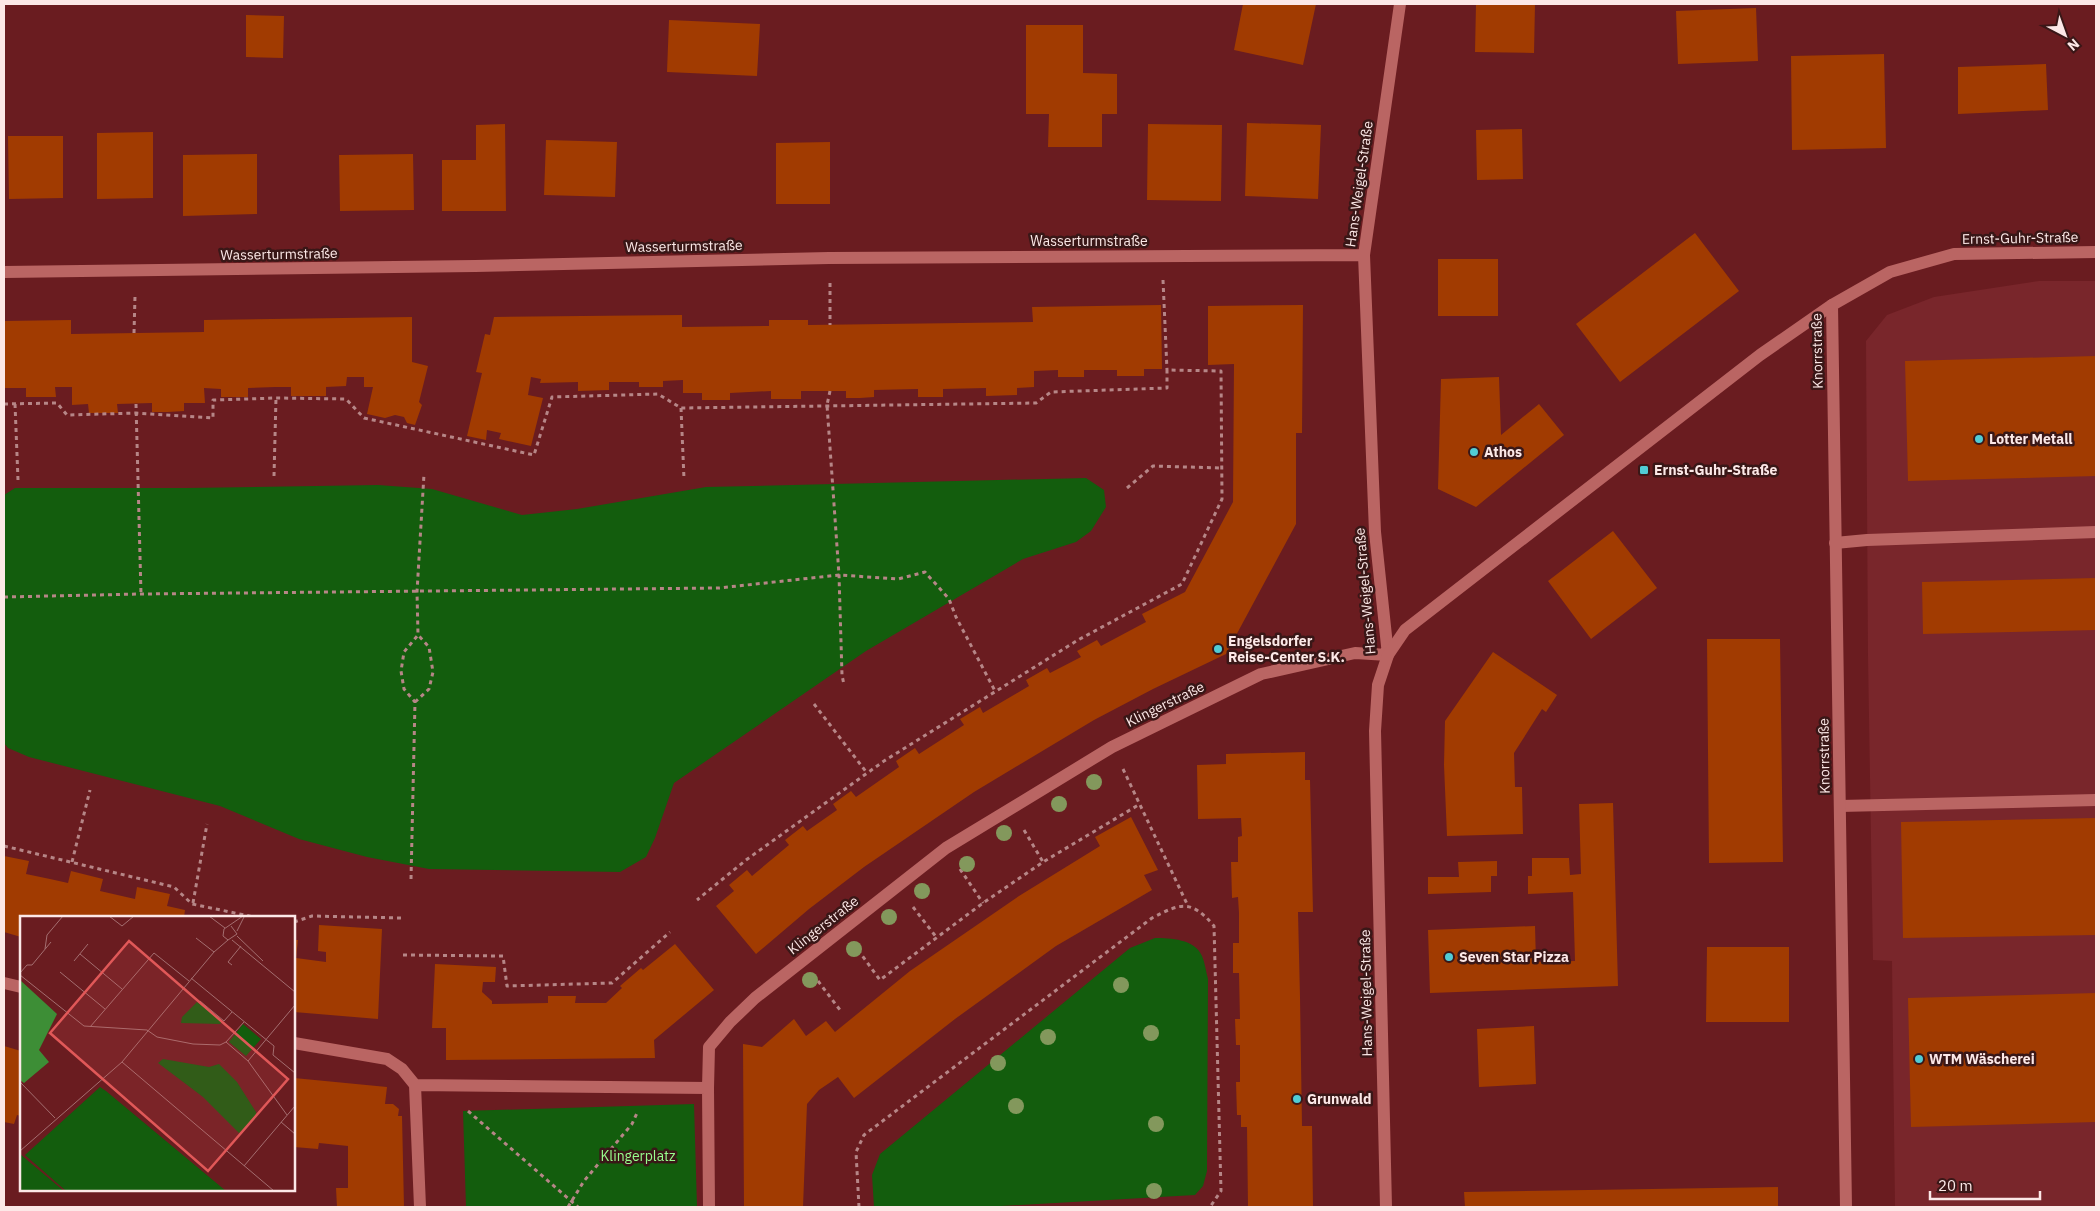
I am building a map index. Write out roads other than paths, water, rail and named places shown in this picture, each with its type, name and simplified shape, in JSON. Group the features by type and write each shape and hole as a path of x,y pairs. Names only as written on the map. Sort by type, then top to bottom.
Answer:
{"street":[{"name":"Hans-Weigel-Straße","path":"1386,1207 1375,731 1378,685 1388,655 1375,532 1364,255 1400,4"},
{"name":"Ernst-Guhr-Straße","path":"1388,655 1405,630 1430,610 1760,355 1832,305 1890,272 1954,254 2096,252"},
{"name":"Wasserturmstraße","path":"4,272 475,266 829,258 1364,255"},
{"name":"Knorrstraße","path":"1832,305 1846,1207"},
{"path":"1835,543 1867,540 2096,532"},
{"name":"Klingerstraße","path":"708,1088 709,1047 730,1022 755,998 946,848 1112,746 1261,674 1355,653 1388,655"},
{"path":"1840,806 2096,800"},
{"path":"4,984 20,988"},
{"path":"295,1043 386,1059 402,1068 415,1085 420,1207"},
{"path":"415,1085 708,1088 710,1207"}],"place":[{"name":"Lotter Metall","path":"1979,439"},
{"name":"Athos","path":"1474,452"},
{"name":"Ernst-Guhr-Straße","path":"1644,470"},
{"name":"Engelsdorfer Reise-Center S.K.","path":"1218,649"},
{"name":"Seven Star Pizza","path":"1449,957"},
{"name":"WTM Wäscherei","path":"1919,1059"},
{"name":"Grunwald","path":"1297,1099"}],"park label":[{"name":"Klingerplatz","path":"638,1156"}]}
